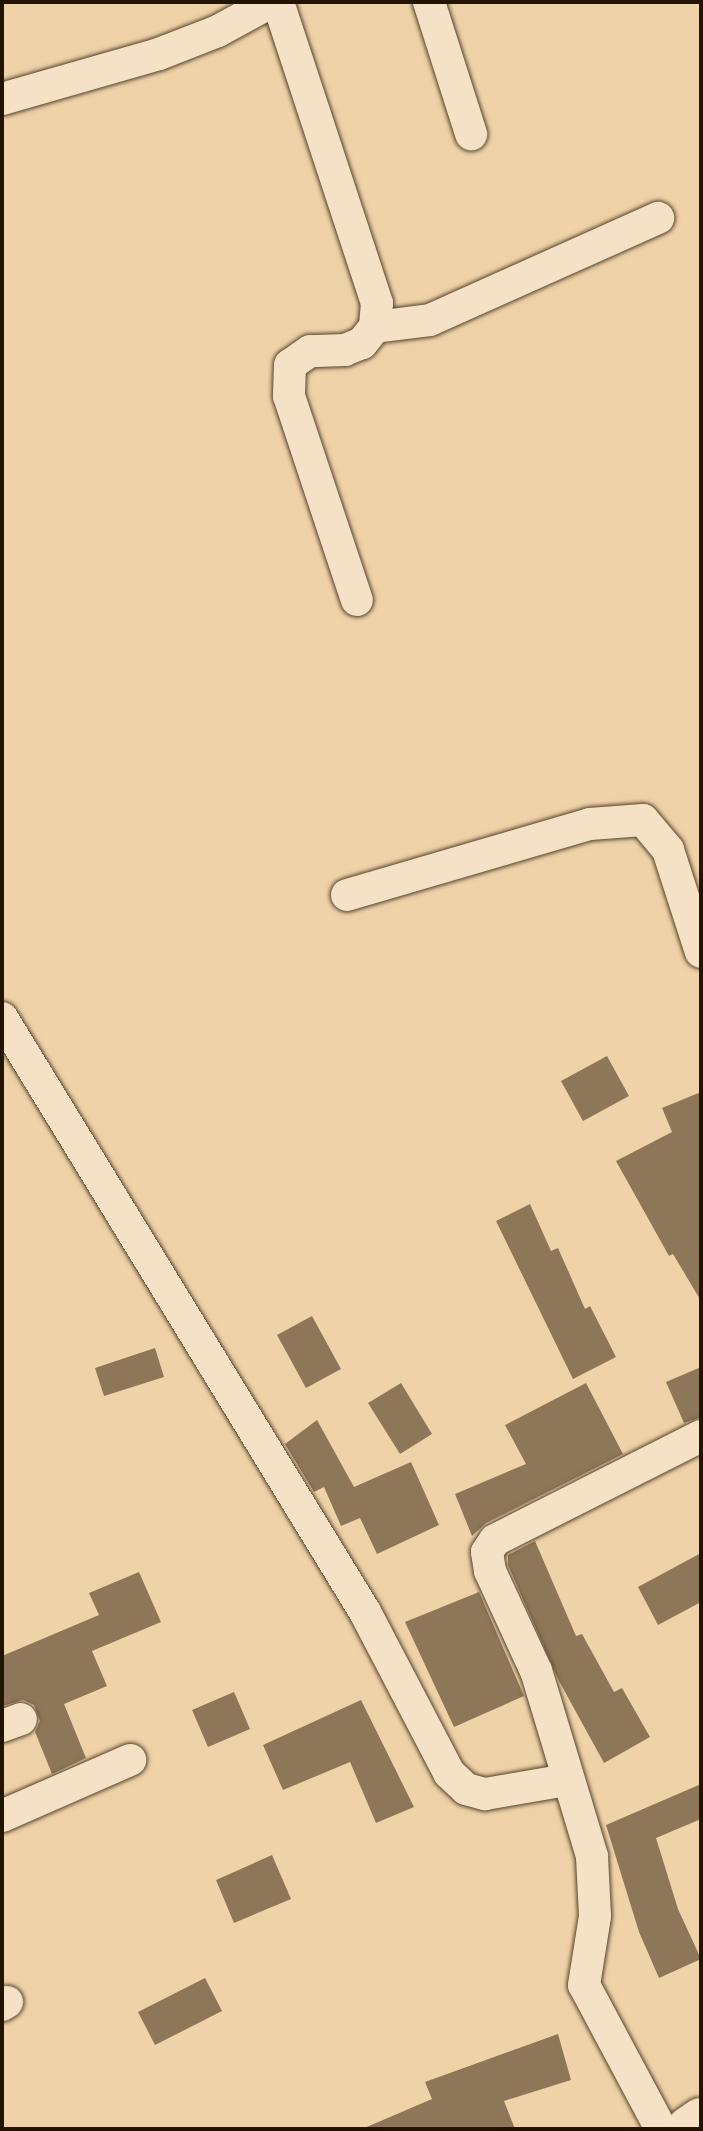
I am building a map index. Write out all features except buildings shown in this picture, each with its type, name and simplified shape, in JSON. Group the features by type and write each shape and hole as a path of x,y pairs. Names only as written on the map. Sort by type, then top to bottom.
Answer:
{"street":[{"path":"2,99 159,54 218,31 271,2"},
{"path":"278,2 367,261 377,303 375,327 362,343 345,350 310,351 290,365 289,396 357,600"},
{"path":"429,2 471,134"},
{"path":"375,327 430,320 658,218"},
{"path":"347,895 590,824 643,820 668,850 701,952"},
{"path":"6,1031 365,1612 449,1773 466,1789 485,1794 567,1780"},
{"path":"661,2129 584,1985 596,1889 592,1856 536,1671 490,1571 487,1552 495,1540 701,1436"},
{"path":"2,1816 130,1760"},
{"path":"688,2129 701,2120"}]}
